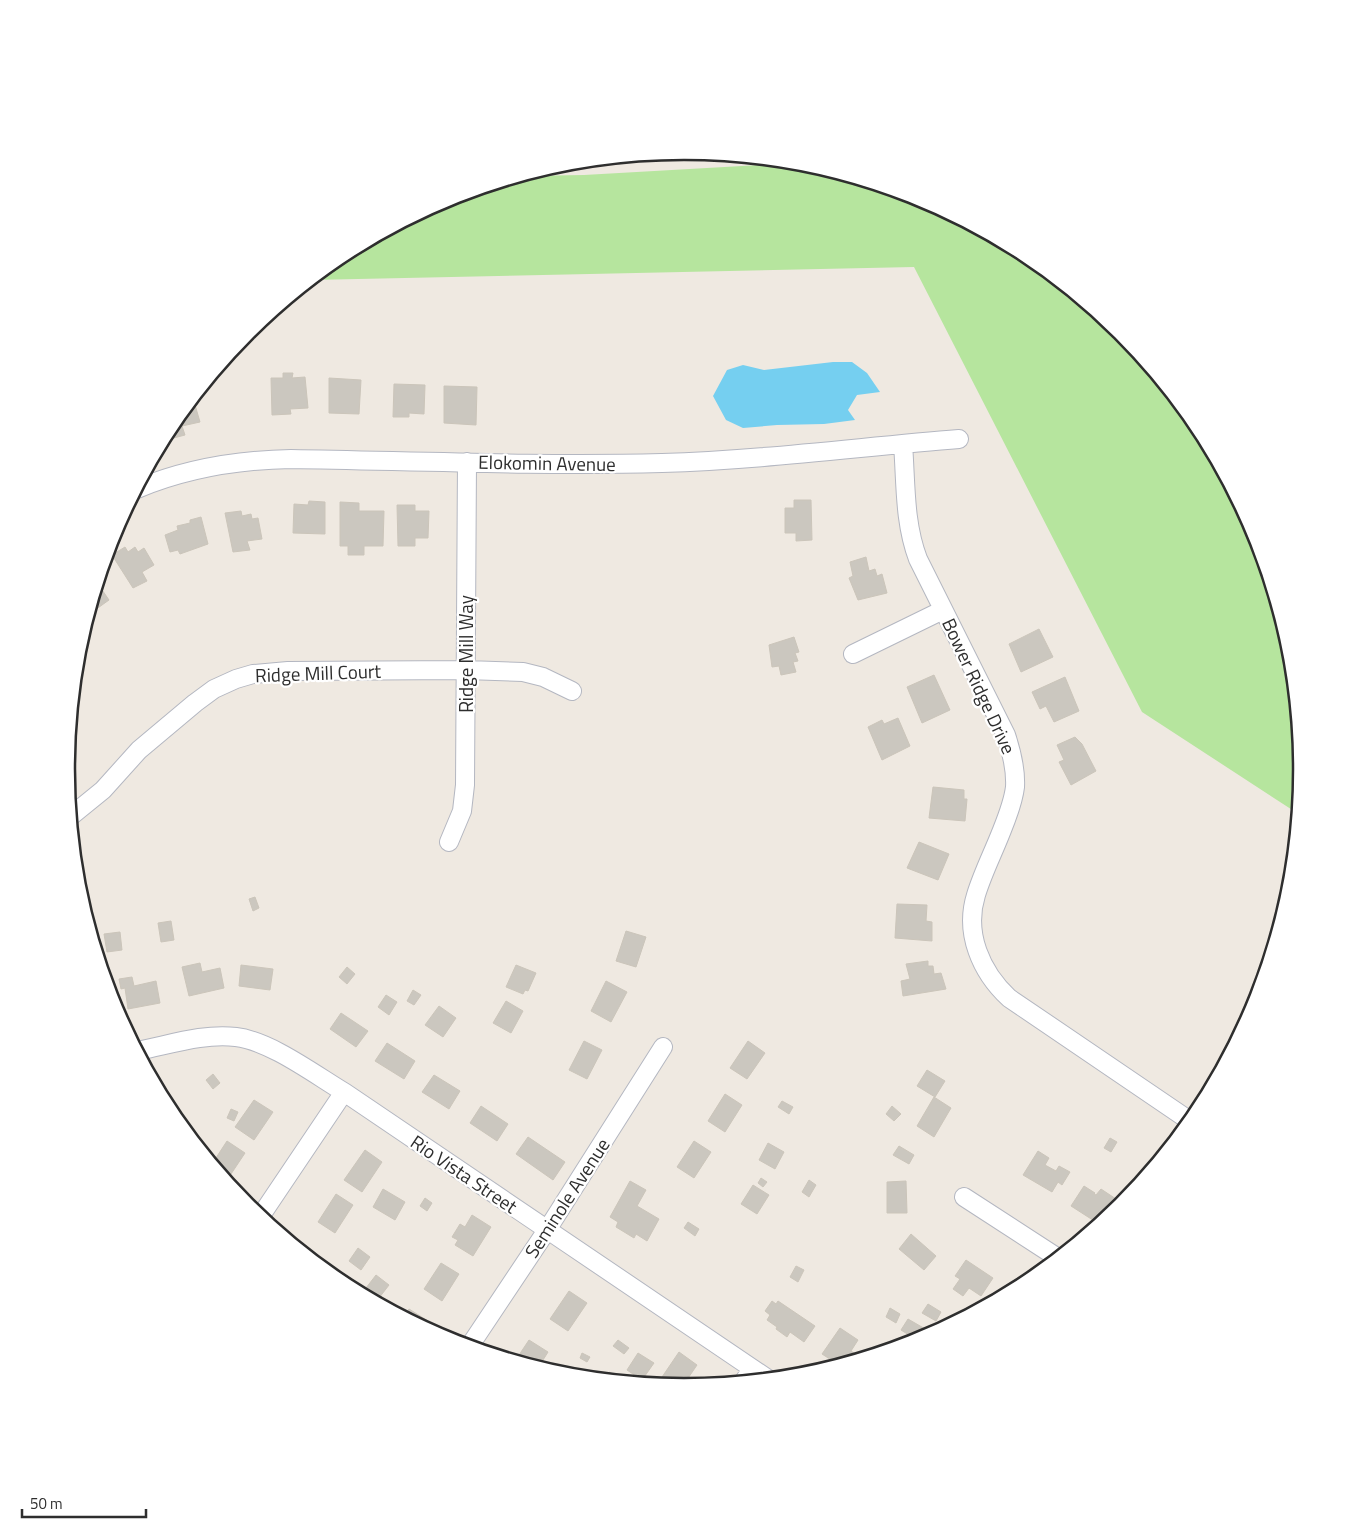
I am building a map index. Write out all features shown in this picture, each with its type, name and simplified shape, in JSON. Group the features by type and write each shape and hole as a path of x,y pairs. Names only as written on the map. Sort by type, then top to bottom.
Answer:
{"street":[{"name":"Elokomin Avenue","path":"146,486 180,474 212,466 259,459 599,464 664,463 722,460 959,439"},
{"name":"Bower Ridge Drive","path":"903,444 906,507 912,542 943,610 1006,735 1015,772 1015,789 1011,806 975,896 972,915 977,953 996,986 1009,998 1183,1117"},
{"name":"Ridge Mill Way","path":"449,842 462,811 464,799 467,462"},
{"path":"854,654 943,610"},
{"name":"Ridge Mill Court","path":"76,812 103,790 139,750 195,703 214,690 236,679 253,674 272,671 466,670 533,674 572,690"},
{"name":"Rio Vista Street","path":"144,1050 194,1039 236,1037 256,1042 276,1051 344,1092 547,1230 747,1375"},
{"name":"Seminole Avenue","path":"473,1340 547,1230 664,1047"},
{"path":"264,1211 344,1092"},
{"path":"964,1197 1053,1255"}],"green space":[{"path":"756,165 803,172 842,181 917,207 989,242 1055,286 1086,312 1142,368 1190,431 1230,500 1247,536 1272,612 1288,690 1292,730 1292,810 1142,712 914,267 322,280 380,242 415,223 451,207 526,181 550,176"}],"water":[{"path":"833,362 852,362 867,373 880,392 857,395 848,410 855,420 824,424 743,428 726,420 713,396 727,370 743,365 764,370"}],"building":[{"path":"283,373 293,373 292,378 305,377 308,408 290,409 291,414 272,415 271,378 283,378"},
{"path":"329,378 361,380 359,414 329,413"},
{"path":"394,384 425,385 424,414 409,413 409,417 393,417"},
{"path":"444,386 477,387 476,425 444,423"},
{"path":"196,407 200,422 182,426 185,435 174,438 178,431"},
{"path":"794,500 811,500 812,540 796,541 796,533 785,533 785,508 794,508"},
{"path":"309,501 325,502 325,534 293,533 294,504 308,505"},
{"path":"340,502 359,503 359,511 384,511 383,546 364,546 364,555 348,555 348,546 340,546"},
{"path":"397,505 415,505 415,511 429,511 428,538 415,538 415,546 398,546"},
{"path":"241,511 242,516 251,514 252,519 258,518 262,539 247,541 250,550 233,552 225,513"},
{"path":"201,517 208,544 180,554 178,550 170,552 165,535 178,530 177,526 190,523 190,520"},
{"path":"125,547 128,552 135,547 138,552 144,548 154,565 142,572 147,581 133,588 113,557 115,553"},
{"path":"866,557 869,571 875,569 877,576 882,574 887,593 858,600 849,578 853,576 850,562"},
{"path":"102,590 109,600 97,609"},
{"path":"1039,629 1053,657 1021,672 1009,644"},
{"path":"794,637 799,652 795,653 798,661 793,662 796,672 781,675 779,666 772,667 769,645"},
{"path":"934,675 950,710 922,723 907,687"},
{"path":"1065,677 1079,711 1054,722 1046,706 1040,709 1032,692"},
{"path":"898,718 910,746 882,760 868,727 882,720 884,724"},
{"path":"1075,737 1082,744 1096,771 1071,785 1059,762 1064,760 1057,745"},
{"path":"933,787 964,790 964,799 967,799 965,821 929,818"},
{"path":"919,842 949,854 938,880 907,868"},
{"path":"255,897 259,908 253,911 249,899"},
{"path":"897,904 927,905 926,921 932,922 932,941 895,938"},
{"path":"171,921 174,940 161,942 158,923"},
{"path":"626,931 646,937 636,967 616,961"},
{"path":"120,932 122,950 107,952 104,934"},
{"path":"928,961 928,966 933,966 934,974 941,973 946,989 903,996 901,981 910,979 906,964"},
{"path":"200,963 202,972 220,968 224,988 189,996 182,967"},
{"path":"241,965 273,969 270,990 239,986"},
{"path":"516,965 536,973 528,991 525,990 523,994 506,987"},
{"path":"347,967 355,974 347,984 339,977"},
{"path":"132,977 134,986 156,981 160,1003 128,1009 125,988 121,989 119,979"},
{"path":"606,981 627,992 611,1022 591,1011"},
{"path":"413,990 421,995 414,1005 407,1001"},
{"path":"386,995 397,1002 389,1015 378,1007"},
{"path":"506,1001 523,1011 511,1033 493,1023"},
{"path":"439,1006 456,1018 443,1037 425,1025"},
{"path":"341,1013 368,1031 356,1047 330,1029"},
{"path":"584,1041 602,1050 587,1079 569,1070"},
{"path":"748,1041 765,1053 747,1079 730,1068"},
{"path":"387,1043 415,1061 404,1079 375,1061"},
{"path":"927,1070 945,1081 935,1097 917,1086"},
{"path":"213,1074 220,1083 213,1089 206,1080"},
{"path":"434,1075 460,1091 449,1109 422,1092"},
{"path":"725,1094 742,1105 725,1132 708,1121"},
{"path":"934,1097 951,1108 934,1137 917,1126"},
{"path":"254,1100 273,1112 254,1140 235,1127"},
{"path":"782,1101 793,1107 789,1114 778,1107"},
{"path":"481,1106 508,1124 497,1141 470,1123"},
{"path":"892,1106 901,1114 894,1121 886,1114"},
{"path":"231,1109 238,1112 234,1121 227,1118"},
{"path":"528,1137 565,1162 553,1180 516,1154"},
{"path":"1110,1138 1117,1142 1111,1152 1104,1148"},
{"path":"227,1141 245,1153 230,1175 216,1158"},
{"path":"694,1141 711,1152 694,1178 677,1167"},
{"path":"768,1143 784,1152 775,1169 759,1160"},
{"path":"899,1146 914,1155 909,1164 893,1155"},
{"path":"365,1150 382,1162 362,1192 344,1180"},
{"path":"1038,1151 1049,1158 1045,1165 1056,1171 1059,1166 1070,1172 1062,1185 1058,1182 1052,1192 1023,1175"},
{"path":"761,1178 767,1182 763,1187 758,1183"},
{"path":"809,1180 816,1185 809,1197 802,1192"},
{"path":"630,1181 646,1190 637,1206 659,1219 647,1241 636,1234 634,1238 616,1227 618,1222 610,1217"},
{"path":"906,1181 907,1213 887,1213 887,1182"},
{"path":"753,1185 769,1195 757,1214 741,1204"},
{"path":"1084,1186 1096,1195 1101,1189 1116,1199 1093,1220 1071,1206"},
{"path":"383,1189 405,1202 395,1220 373,1207"},
{"path":"336,1194 353,1205 335,1233 318,1222"},
{"path":"425,1198 432,1203 427,1211 420,1206"},
{"path":"472,1215 491,1227 473,1256 455,1245 458,1240 452,1237 460,1224 465,1227"},
{"path":"688,1222 699,1229 695,1236 684,1228"},
{"path":"911,1234 936,1256 924,1270 899,1249"},
{"path":"358,1248 370,1257 361,1270 349,1261"},
{"path":"966,1260 993,1278 981,1296 969,1288 963,1296 953,1289 960,1279 955,1276"},
{"path":"441,1263 459,1274 442,1301 424,1289"},
{"path":"796,1266 804,1270 798,1282 790,1277"},
{"path":"376,1275 389,1285 380,1297 366,1288"},
{"path":"569,1291 587,1303 568,1331 550,1319"},
{"path":"772,1301 776,1304 778,1301 815,1326 804,1342 790,1332 787,1337 767,1320 770,1315 765,1311"},
{"path":"928,1304 941,1312 936,1321 922,1313"},
{"path":"890,1308 900,1314 896,1323 886,1317"},
{"path":"409,1309 428,1321 428,1322 407,1312"},
{"path":"908,1319 925,1329 915,1333 912,1331 909,1335 901,1330"},
{"path":"840,1328 858,1340 851,1351 855,1354 832,1360 822,1354"},
{"path":"529,1340 548,1352 542,1362 519,1356"},
{"path":"618,1340 629,1348 624,1354 613,1346"},
{"path":"679,1352 697,1365 688,1379 661,1378"},
{"path":"582,1353 590,1357 587,1362 580,1358"},
{"path":"638,1353 654,1363 644,1377 636,1376 627,1370"}]}
